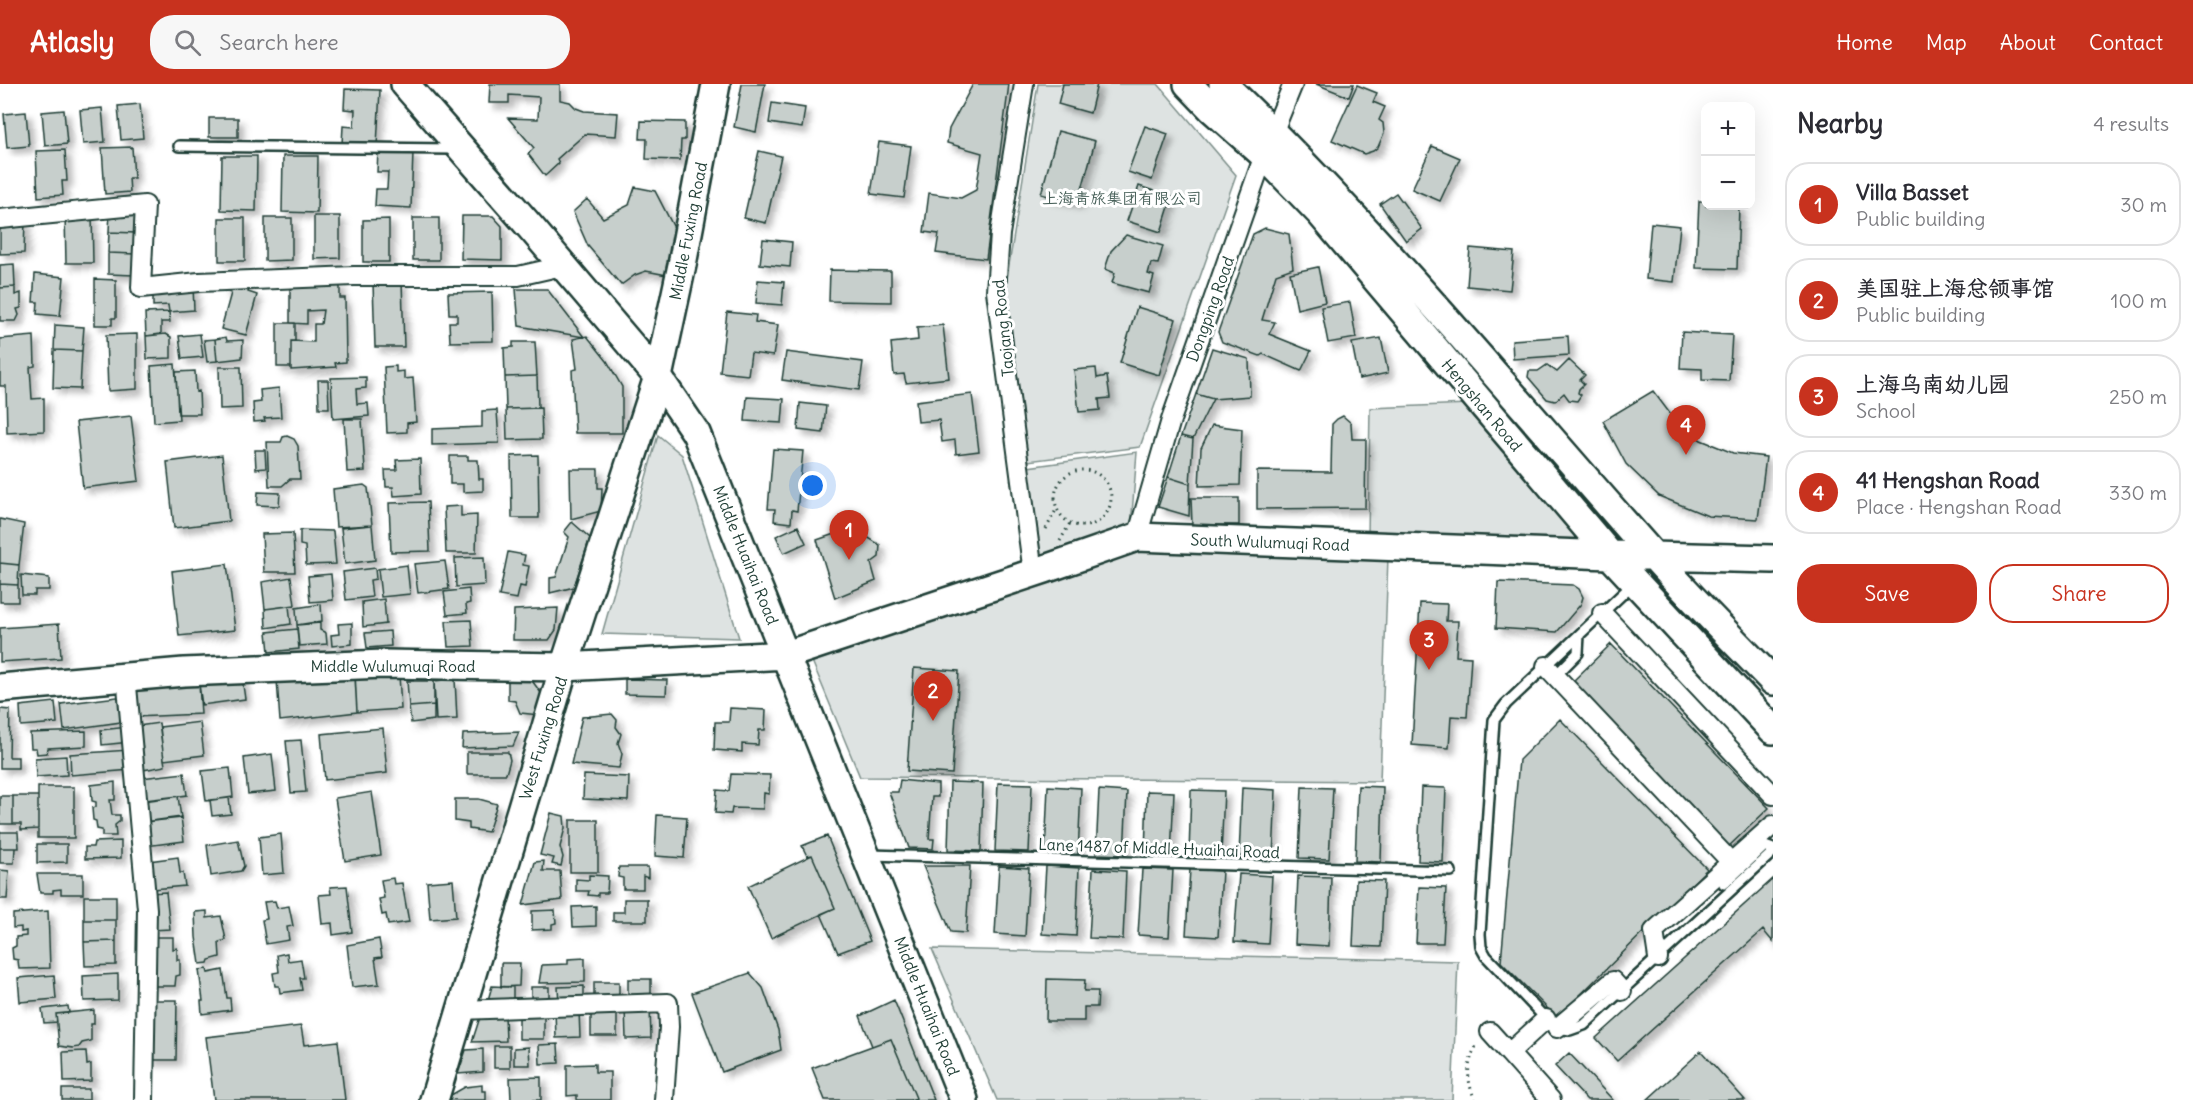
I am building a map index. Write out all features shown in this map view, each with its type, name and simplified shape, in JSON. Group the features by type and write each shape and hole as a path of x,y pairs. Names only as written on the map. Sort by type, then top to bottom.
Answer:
{"main road":[{"name":"Middle Huaihai Road","path":"405,84 658,377 696,433 964,1100"},
{"name":"Middle Fuxing Road","path":"658,377 716,84"},
{"name":"Hengshan Road","path":"1188,84 1212,109 1269,143 1446,318 1653,555 1773,681"},
{"name":"Hengshan Road","path":"1223,84 1320,213 1610,555 1773,730"},
{"name":"West Fuxing Road","path":"434,1100 564,667 658,377"},
{"name":"South Wulumuqi Road","path":"786,655 1137,537 1773,559"},
{"name":"Middle Wulumuqi Road","path":"0,688 126,675 384,664 564,667 786,655"}],"street":[{"name":"Taojang Road","path":"1024,84 1000,234 996,291 1033,573"},
{"name":"Dongping Road","path":"1137,537 1171,420 1269,143 1293,84"},
{"path":"0,219 145,205 141,288 199,282 331,277 518,276 562,266"},
{"path":"1602,613 1773,795"},
{"path":"1553,668 1731,862"},
{"path":"126,675 147,909 144,1100"},
{"path":"1658,958 1654,931 1773,825"},
{"path":"1509,1053 1612,981 1622,991"},
{"path":"460,1010 668,1003 669,1027 664,1100"},
{"path":"1490,1032 1551,1100"}],"lane":[{"path":"179,146 462,149"},
{"path":"1553,668 1578,635 1635,582"},
{"path":"1552,1024 1486,956 1481,947 1494,720 1506,704 1553,668 1578,653 1578,635"},
{"path":"1622,991 1773,851 1765,846 1724,884"},
{"name":"Lane 1487 of Middle Huaihai Road","path":"867,855 1452,871"}],"path":[{"path":"1082,469 1100,475 1110,490 1109,509 1104,517 1088,526 1078,526 1062,518 1056,510 1054,501 1058,482 1073,470 1082,469"},
{"path":"1475,1100 1469,1087 1467,1070 1471,1054 1480,1040 1490,1032"}],"green space":[{"name":"上海青旅集团有限公司","path":"1038,84 1158,84 1236,175 1140,447 1028,461 1006,284"},
{"path":"1469,404 1593,546 1368,538 1370,408"},
{"path":"658,435 682,455 739,638 602,634"},
{"path":"1137,452 1131,526 1042,561 1028,467"},
{"path":"1136,549 1388,557 1380,781 860,777 812,661"},
{"path":"932,949 1458,961 1452,1100 997,1100"}],"building":[{"path":"490,84 560,84 560,100 570,102 576,108 584,111 618,113 616,136 585,134 557,159 559,163 545,176 528,154 534,148 508,118 538,119 539,97 509,95 509,103 489,103"},
{"path":"742,84 765,84 756,132 734,127"},
{"path":"973,84 1009,84 986,259 936,253 939,234 924,232 929,193 961,198 976,190 982,153 947,143 949,129"},
{"path":"1063,84 1097,84 1090,113 1058,104"},
{"path":"1316,84 1354,84 1349,97"},
{"path":"1357,85 1377,93 1373,102 1385,107 1379,120 1383,123 1384,133 1378,147 1364,154 1332,140"},
{"path":"345,89 380,90 377,146 342,144 343,126 354,127 355,110 344,109"},
{"path":"772,103 805,108 802,128 769,123"},
{"path":"140,104 143,138 121,140 118,106"},
{"path":"102,108 105,142 83,144 80,110"},
{"path":"64,110 67,144 45,146 42,112"},
{"path":"26,112 29,146 7,148 4,114"},
{"path":"209,118 238,118 238,137 209,137"},
{"path":"641,121 685,122 685,140 681,140 680,160 646,159 647,139 640,139"},
{"path":"1145,126 1168,134 1152,180 1128,172"},
{"path":"1058,131 1095,141 1078,204 1041,194"},
{"path":"879,142 911,146 904,198 871,194"},
{"path":"1432,146 1460,158 1440,201 1412,189"},
{"path":"132,147 134,178 129,178 130,192 105,194 102,148"},
{"path":"65,150 67,181 62,181 63,195 38,197 36,151"},
{"path":"378,151 413,153 411,208 375,206 376,189 387,189 388,172 377,172"},
{"path":"759,151 781,156 766,223 744,218"},
{"path":"222,156 257,156 256,211 221,210"},
{"path":"283,156 318,156 317,213 282,212"},
{"path":"1139,186 1172,197 1161,232 1127,221"},
{"path":"635,187 655,191 674,228 667,275 646,271 635,275 621,285 588,246 573,212 587,199 603,218 629,205"},
{"path":"1396,193 1422,229 1406,241 1380,204"},
{"path":"1699,201 1701,201 1701,210 1739,210 1737,269 1696,268"},
{"path":"110,210 137,211 136,233 109,232"},
{"path":"65,214 92,214 93,263 66,263"},
{"path":"314,216 340,216 340,258 314,259"},
{"path":"462,216 493,216 502,226 502,260 461,259"},
{"path":"219,218 245,218 245,261 219,261"},
{"path":"265,218 292,218 292,260 265,261"},
{"path":"413,218 439,218 439,260 413,260"},
{"path":"389,219 389,262 363,262 363,220"},
{"path":"25,220 24,253 0,254 0,222"},
{"path":"1651,223 1680,226 1674,282 1646,279"},
{"path":"1265,228 1289,234 1293,268 1276,274 1262,320 1275,322 1269,334 1311,351 1301,371 1263,354 1260,356 1222,342 1218,332 1253,234"},
{"path":"109,232 136,233 135,254 108,253"},
{"path":"1126,235 1163,246 1158,264 1151,263 1148,274 1154,276 1149,293 1112,283 1115,273 1105,269 1111,251"},
{"path":"763,239 792,242 790,267 760,264"},
{"path":"1470,248 1514,252 1510,290 1467,286"},
{"path":"108,253 135,254 134,275 108,274"},
{"path":"14,264 15,287 0,288 0,265"},
{"path":"1318,267 1325,302 1297,309 1290,273"},
{"path":"830,270 891,271 891,302 829,301"},
{"path":"35,274 64,277 60,316 37,314 38,302 33,302"},
{"path":"95,279 116,280 116,318 112,318 112,325 95,325"},
{"path":"758,280 784,282 782,305 756,303"},
{"path":"402,281 404,347 375,347 373,283"},
{"path":"225,283 249,287 248,292 257,295 246,335 221,329 231,293 223,291"},
{"path":"290,284 340,284 340,298 345,298 346,362 335,363 336,367 291,370 291,341 314,342 314,324 321,324 323,310 307,311 307,324 290,323"},
{"path":"193,286 194,310 169,312 168,305 153,306 153,290"},
{"path":"15,287 15,295 21,293 21,308 17,309 19,315 16,321 0,321 0,288"},
{"path":"516,289 547,289 584,337 519,326"},
{"path":"492,292 493,341 450,342 449,322 457,322 457,314 449,314 448,293"},
{"path":"1350,302 1356,338 1328,343 1321,307"},
{"path":"1137,307 1176,319 1159,375 1120,363"},
{"path":"169,312 170,322 161,322 161,334 146,336 145,313"},
{"path":"727,312 756,315 755,322 778,325 773,356 751,353 748,375 720,372"},
{"path":"277,323 295,323 295,341 291,341 291,367 277,367"},
{"path":"55,325 84,327 82,351 54,350"},
{"path":"943,325 949,378 906,383 904,374 894,375 891,343 918,340 917,328"},
{"path":"1682,332 1732,335 1729,381 1702,380 1702,369 1680,368"},
{"path":"137,334 137,389 108,391 106,335"},
{"path":"166,334 171,337 171,358 147,359 146,336"},
{"path":"200,334 203,357 182,359 179,336"},
{"path":"34,336 35,366 30,367 32,399 44,398 44,431 7,433 6,386 0,386 0,339"},
{"path":"587,336 607,361 622,387 622,433 575,433 572,370 577,369 573,339"},
{"path":"1568,336 1569,355 1513,359 1512,340"},
{"path":"226,337 227,341 243,340 242,358 217,361 215,339"},
{"path":"1381,338 1388,373 1359,379 1352,343"},
{"path":"215,339 217,361 207,362 204,340"},
{"path":"513,342 535,342 537,376 505,377 504,348 513,347"},
{"path":"1212,348 1249,359 1250,396 1213,399 1196,394"},
{"path":"54,350 82,351 80,389 53,388"},
{"path":"786,352 863,362 859,390 782,380"},
{"path":"1569,360 1585,375 1580,380 1584,384 1579,389 1578,393 1581,395 1577,401 1569,400 1564,393 1555,401 1547,399 1528,377 1529,371 1538,371 1547,365 1557,372"},
{"path":"175,364 179,420 154,422 151,366"},
{"path":"396,366 396,372 404,371 404,379 413,378 416,422 407,423 407,432 387,433 384,367"},
{"path":"219,367 241,367 242,408 220,409"},
{"path":"1096,368 1097,378 1107,376 1110,398 1099,399 1100,410 1079,412 1074,370"},
{"path":"195,371 200,414 178,414 176,372"},
{"path":"537,376 538,408 506,409 505,377"},
{"path":"366,377 366,388 356,389 357,404 368,403 369,416 333,419 331,378"},
{"path":"318,380 328,380 329,408 319,408"},
{"path":"279,388 281,417 264,418 265,421 254,422 253,403 261,402 260,390"},
{"path":"1653,391 1674,419 1701,440 1733,453 1766,457 1758,519 1708,516 1659,496 1626,464 1603,421"},
{"path":"972,394 979,451 956,454 955,440 942,442 939,420 918,422 916,401"},
{"path":"1196,394 1213,399 1193,439 1181,436"},
{"path":"747,397 784,399 782,423 745,421"},
{"path":"800,403 826,406 823,433 798,430"},
{"path":"541,408 542,439 507,440 506,409"},
{"path":"497,410 499,443 432,445 432,429 482,427 482,411"},
{"path":"131,416 139,481 83,488 76,422"},
{"path":"1343,416 1351,423 1352,439 1366,439 1365,508 1257,509 1257,471 1331,472 1332,424"},
{"path":"344,419 362,419 365,471 347,472"},
{"path":"1212,425 1242,429 1240,485 1199,486 1201,448"},
{"path":"1181,436 1193,439 1190,484 1168,477"},
{"path":"283,437 294,439 298,446 300,479 290,479 282,486 269,486 267,442 281,442"},
{"path":"773,449 803,451 797,511 792,510 791,523 774,521 775,509 768,509"},
{"path":"255,450 265,450 266,468 256,469"},
{"path":"222,455 229,521 174,528 167,462"},
{"path":"538,455 539,518 512,518 511,456"},
{"path":"450,456 468,456 468,460 478,460 479,479 483,479 483,491 463,492 463,484 450,484"},
{"path":"420,459 421,494 394,496 393,487 386,487 385,470 397,470 396,460"},
{"path":"570,469 598,469 598,488 602,488 601,511 571,519"},
{"path":"1168,477 1190,484 1189,516 1158,507"},
{"path":"364,485 368,488 372,525 336,527 333,489"},
{"path":"258,492 280,493 279,506 257,505"},
{"path":"1191,498 1239,498 1239,525 1192,525"},
{"path":"428,502 430,551 391,552 389,503"},
{"path":"461,506 461,516 477,515 476,553 446,553 444,507"},
{"path":"0,519 24,524 19,565 0,563"},
{"path":"572,522 590,538 574,587 550,593 550,578 556,577 569,537 564,532"},
{"path":"372,525 375,560 345,564 341,528"},
{"path":"860,525 867,537 880,545 879,557 871,563 876,581 835,598 817,540"},
{"path":"798,526 806,543 784,553 776,536"},
{"path":"300,530 333,531 336,564 306,565 305,546 300,545"},
{"path":"293,533 295,572 264,572 262,534"},
{"path":"508,552 525,555 523,565 529,566 525,587 520,586 517,599 499,596"},
{"path":"484,557 485,585 456,587 455,558"},
{"path":"445,561 449,589 418,593 414,564"},
{"path":"0,563 19,565 18,585 0,584"},
{"path":"227,564 235,630 179,636 172,571"},
{"path":"407,565 410,594 381,597 378,569"},
{"path":"375,568 376,579 370,580 372,597 346,600 343,572"},
{"path":"331,574 333,600 310,602 308,576"},
{"path":"21,575 49,578 49,590 35,590 35,595 22,595"},
{"path":"291,577 295,605 265,609 262,582"},
{"path":"1498,582 1573,585 1579,589 1583,597 1581,604 1557,632 1496,628"},
{"path":"0,584 18,585 18,602 0,602"},
{"path":"469,589 470,603 466,604 467,613 447,615 444,592"},
{"path":"384,599 386,624 363,627 362,602"},
{"path":"1420,603 1447,604 1446,621 1458,621 1456,656 1471,657 1467,717 1451,716 1449,748 1412,745"},
{"path":"321,604 322,621 297,625 296,608"},
{"path":"289,606 291,624 266,628 265,609"},
{"path":"558,608 556,630 549,640 513,640 514,610"},
{"path":"471,620 473,646 448,647 446,621"},
{"path":"320,623 320,630 326,633 327,644 299,646 297,625"},
{"path":"352,623 352,644 332,646 331,635 339,634 338,624"},
{"path":"59,624 61,658 0,662 0,628"},
{"path":"297,629 299,649 269,652 267,632"},
{"path":"390,631 391,646 367,648 365,633"},
{"path":"1611,644 1769,808 1728,847 1571,683"},
{"path":"914,668 959,671 952,774 907,771"},
{"path":"355,673 357,712 280,721 277,680"},
{"path":"399,674 401,709 357,712 355,677"},
{"path":"242,678 245,699 202,705 199,684"},
{"path":"530,678 544,697 540,715 520,713 515,701 508,700 508,679"},
{"path":"455,679 457,719 436,720 434,681"},
{"path":"625,679 667,680 666,695 625,694"},
{"path":"407,681 434,681 434,705 409,707"},
{"path":"199,684 201,714 135,717 134,688"},
{"path":"125,696 128,721 64,730 61,704"},
{"path":"55,702 57,723 21,726 20,706"},
{"path":"434,705 434,720 411,723 409,707"},
{"path":"730,708 766,710 765,730 759,730 758,745 742,744 742,752 714,750 715,722 729,722"},
{"path":"0,709 10,710 9,757 18,757 18,768 0,768"},
{"path":"612,714 617,720 616,727 621,734 618,743 622,754 619,768 571,764 582,717"},
{"path":"1560,719 1707,869 1557,1018 1501,962 1519,760"},
{"path":"200,722 204,755 164,760 160,727"},
{"path":"159,723 165,766 143,770 138,726"},
{"path":"128,727 130,742 102,745 101,730"},
{"path":"383,728 387,773 325,780 321,734"},
{"path":"86,731 86,746 48,748 47,753 37,754 36,748 31,748 30,733"},
{"path":"519,732 513,746 462,748 463,734"},
{"path":"301,740 306,792 291,793 286,741"},
{"path":"129,750 131,770 71,775 70,754"},
{"path":"467,752 508,752 510,760 506,774 467,774"},
{"path":"272,754 276,791 248,794 244,758"},
{"path":"66,756 67,775 36,777 35,758"},
{"path":"230,768 233,797 206,801 202,771"},
{"path":"184,773 187,795 144,801 141,778"},
{"path":"731,774 770,775 769,794 764,793 763,809 732,808 731,814 715,813 717,790 729,791"},
{"path":"584,775 629,777 628,801 583,799"},
{"path":"900,780 938,784 938,797 932,797 929,839 934,839 933,849 909,848 889,792 898,792"},
{"path":"115,782 115,800 110,800 112,815 120,815 120,821 115,825 116,836 102,836 102,830 97,829 96,821 93,820 92,808 96,807 96,802 92,801 91,785"},
{"path":"950,782 983,783 981,851 948,850"},
{"path":"998,783 1032,784 1029,852 995,851"},
{"path":"1048,786 1081,788 1078,856 1045,854"},
{"path":"1358,786 1383,787 1381,862 1355,861"},
{"path":"38,787 74,787 74,838 38,838"},
{"path":"1302,787 1333,788 1329,859 1299,858"},
{"path":"1421,787 1446,788 1443,862 1418,861"},
{"path":"1242,788 1276,790 1273,858 1239,856"},
{"path":"1099,790 1127,792 1124,855 1096,854"},
{"path":"1191,790 1224,791 1221,856 1189,855"},
{"path":"1147,791 1174,792 1171,856 1145,855"},
{"path":"372,792 381,855 345,861 335,798"},
{"path":"0,796 13,796 13,824 0,824"},
{"path":"13,796 38,796 38,829 21,830 21,824 13,824"},
{"path":"178,796 181,818 145,822 146,800"},
{"path":"229,798 231,814 212,816 210,800"},
{"path":"455,799 479,799 497,804 488,832 469,829 469,823 455,821"},
{"path":"551,813 564,816 565,828 560,847 563,857 561,866 552,864 554,858 540,855"},
{"path":"657,815 687,817 684,858 655,856"},
{"path":"181,817 184,841 146,846 144,822"},
{"path":"570,820 598,820 598,872 570,872"},
{"path":"0,832 18,832 19,848 0,848"},
{"path":"281,834 284,873 262,875 259,837"},
{"path":"827,836 870,941 838,953 821,914 835,908 812,855 807,856 802,846"},
{"path":"238,840 244,866 241,871 211,876 207,845"},
{"path":"121,841 121,858 85,859 85,847 93,847 94,842"},
{"path":"37,844 67,844 67,862 37,863"},
{"path":"0,848 15,848 14,863 0,863"},
{"path":"812,855 835,908 771,938 748,886"},
{"path":"178,857 180,873 183,873 185,886 153,889 149,861"},
{"path":"544,861 543,871 560,871 562,900 523,905 535,862"},
{"path":"923,866 970,866 966,933 951,932"},
{"path":"999,866 1029,868 1025,936 995,934"},
{"path":"1046,866 1079,868 1076,936 1042,934"},
{"path":"619,867 648,867 648,878 643,876 643,889 623,889 623,878 618,877"},
{"path":"1093,869 1126,871 1123,939 1089,938"},
{"path":"1142,869 1173,870 1169,937 1138,935"},
{"path":"1190,869 1222,871 1218,937 1186,935"},
{"path":"0,870 9,871 7,899 0,899"},
{"path":"37,874 83,874 83,894 61,894 61,889 53,890 53,893 40,893"},
{"path":"1239,874 1272,876 1268,944 1234,942"},
{"path":"589,875 608,876 607,893 598,893 598,896 588,895 589,891 576,891 576,879 589,880"},
{"path":"1298,876 1331,877 1329,946 1295,944"},
{"path":"393,878 394,884 402,883 409,922 388,925 386,914 382,915 379,899 384,898 381,880"},
{"path":"1773,879 1773,942 1763,930 1617,1061 1596,1038"},
{"path":"453,880 456,917 430,919 427,882"},
{"path":"1356,880 1384,881 1381,947 1353,946"},
{"path":"347,886 352,932 333,935 332,923 322,924 319,895 331,894 330,887"},
{"path":"1419,887 1446,888 1443,943 1416,943"},
{"path":"166,892 170,929 152,930 149,893"},
{"path":"84,896 116,896 116,920 84,920"},
{"path":"624,899 647,899 647,921 613,921 613,912 624,912"},
{"path":"275,901 277,908 289,906 293,926 287,927 289,940 266,944 262,920 267,919 264,902"},
{"path":"596,906 596,926 573,927 572,907"},
{"path":"555,910 556,923 552,924 552,929 532,930 532,911"},
{"path":"48,911 50,968 19,969 18,960 13,959 12,948 16,946 16,937 26,936 26,931 21,932 21,927 13,928 13,914"},
{"path":"207,911 207,918 221,916 226,940 219,942 220,957 200,964 195,912"},
{"path":"84,920 116,920 116,941 84,942"},
{"path":"148,937 173,937 173,949 177,948 177,960 180,960 180,975 176,976 175,986 148,986"},
{"path":"379,939 382,957 375,958 379,984 352,987 347,945"},
{"path":"116,941 116,965 85,966 84,942"},
{"path":"287,953 288,961 301,959 304,978 300,978 302,990 280,993 279,986 275,986 273,973 279,972 277,955"},
{"path":"585,958 585,982 539,983 542,965 568,964 568,959"},
{"path":"501,963 520,963 519,986 501,987"},
{"path":"207,969 208,973 223,970 231,1010 202,1014 201,1001 203,1001 199,970"},
{"path":"750,973 763,988 778,1030 781,1050 722,1072 692,993"},
{"path":"118,974 118,1000 84,1001 83,976"},
{"path":"54,975 56,999 20,1002 18,978"},
{"path":"628,979 651,979 651,1000 628,1001"},
{"path":"1047,979 1085,980 1084,991 1098,991 1097,1007 1084,1007 1084,1021 1046,1021"},
{"path":"594,982 619,982 619,1002 594,1003"},
{"path":"492,986 513,987 513,1006 486,1007"},
{"path":"584,986 584,1003 559,1004 558,987"},
{"path":"531,987 549,987 549,1004 531,1005"},
{"path":"150,1000 177,1000 176,1060 149,1060"},
{"path":"894,1000 934,1100 911,1100 916,1098 891,1039 872,1046 860,1016"},
{"path":"68,1006 69,1013 56,1014 57,1022 44,1023 42,1009"},
{"path":"591,1008 617,1008 617,1036 591,1036"},
{"path":"650,1008 651,1038 626,1039 625,1009"},
{"path":"94,1010 91,1041 73,1048 59,1046 56,1014"},
{"path":"579,1010 580,1037 556,1038 555,1011"},
{"path":"519,1012 544,1012 544,1039 519,1039"},
{"path":"481,1014 505,1015 506,1041 472,1042"},
{"path":"301,1026 304,1045 338,1041 345,1100 214,1100 206,1037"},
{"path":"891,1039 916,1098 910,1100 825,1100 812,1068"},
{"path":"558,1044 559,1063 540,1064 539,1045"},
{"path":"494,1046 510,1046 510,1068 494,1068"},
{"path":"529,1047 530,1065 514,1065 514,1048"},
{"path":"483,1049 483,1072 458,1074 466,1050"},
{"path":"86,1051 87,1065 91,1064 91,1081 64,1082 63,1052"},
{"path":"1701,1051 1745,1100 1647,1100"},
{"path":"1569,1053 1613,1100 1587,1100 1555,1066"},
{"path":"595,1064 595,1072 610,1072 610,1100 577,1100 577,1095 567,1096 567,1065"},
{"path":"541,1077 541,1100 511,1100 510,1078"},
{"path":"482,1085 482,1091 486,1091 486,1100 450,1100 451,1095 465,1087"},
{"path":"62,1089 89,1089 89,1100 62,1100"}],"place":[{"name":"41 Hengshan Road","path":"1686,455"},
{"name":"Villa Basset","path":"849,560"},
{"name":"上海乌南幼儿园","path":"1429,670"},
{"name":"美国驻上海总领事馆","path":"933,721"}]}
